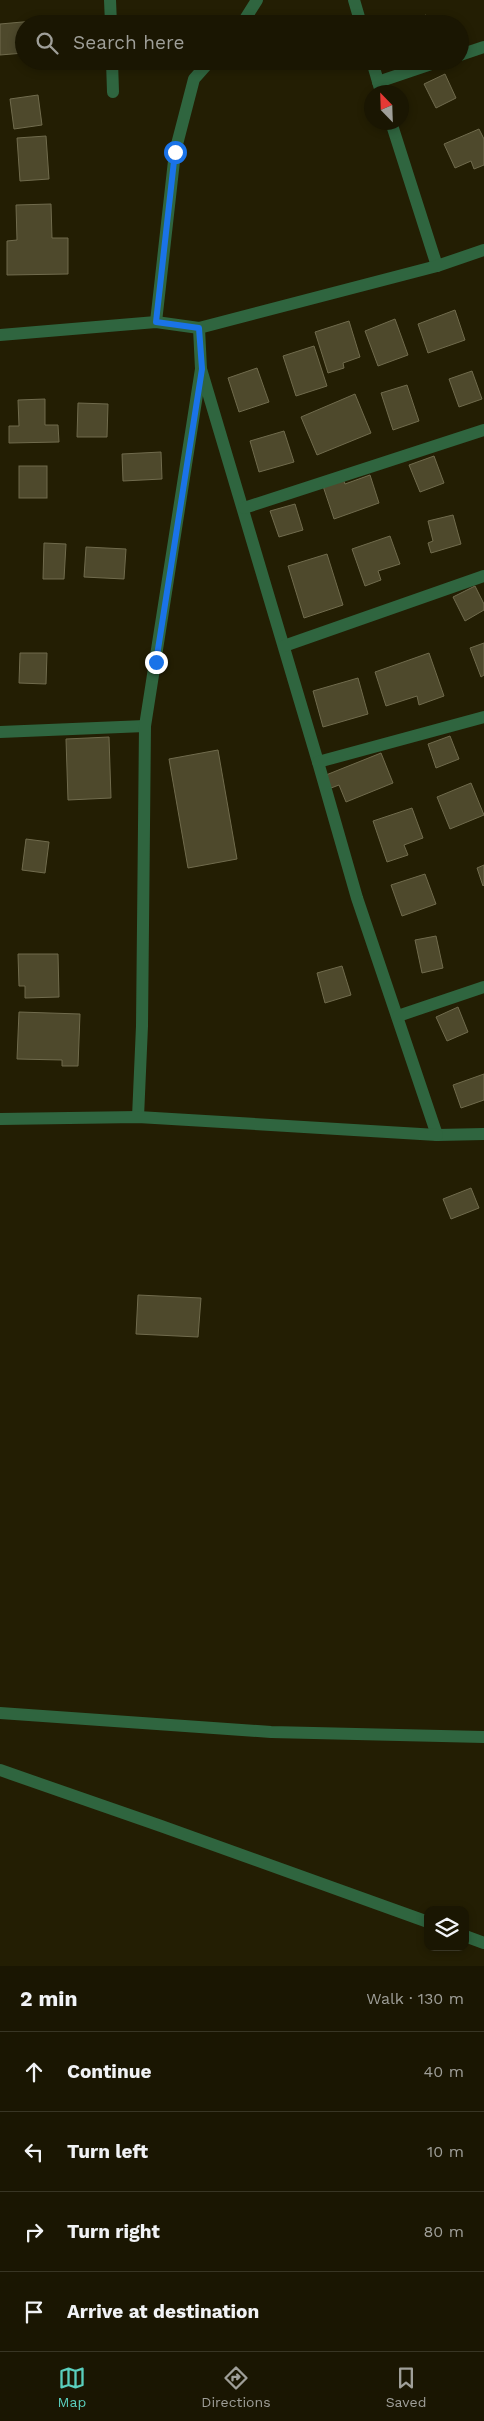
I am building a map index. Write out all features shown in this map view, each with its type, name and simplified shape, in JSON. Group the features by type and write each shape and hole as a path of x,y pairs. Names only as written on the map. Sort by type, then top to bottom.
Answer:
{"street":[{"path":"110,0 111,15"},
{"path":"248,15 257,0"},
{"path":"354,0 358,15"},
{"path":"469,52 484,47"},
{"path":"112,70 113,92"},
{"path":"156,322 175,152 194,79 202,70"},
{"path":"375,70 379,85"},
{"path":"385,85 419,70"},
{"path":"394,130 437,266"},
{"path":"0,335 156,322 199,328 437,266 484,250"},
{"path":"199,328 202,369 318,762 356,898 398,1016 437,1136"},
{"path":"138,1117 142,1026 146,726 202,369"},
{"path":"244,508 484,430"},
{"path":"284,646 484,576"},
{"path":"318,762 484,717"},
{"path":"0,732 146,726"},
{"path":"398,1016 484,987"},
{"path":"0,1119 138,1117 437,1136 484,1134"},
{"path":"0,1713 271,1732 484,1737"},
{"path":"0,1770 424,1921"},
{"path":"469,1937 484,1943"}],"building":[{"path":"15,23 15,54 0,55 0,24"},
{"path":"445,74 456,98 436,108 424,84"},
{"path":"38,95 42,125 14,129 10,99"},
{"path":"479,129 484,139 484,165 474,169 471,161 455,168 444,144"},
{"path":"46,136 49,179 20,181 17,138"},
{"path":"51,204 52,238 68,238 68,274 7,275 7,241 17,240 16,205"},
{"path":"455,310 465,340 428,353 418,324"},
{"path":"395,319 408,355 378,366 365,331"},
{"path":"349,321 360,357 343,363 344,368 328,373 315,332"},
{"path":"314,346 327,386 296,396 283,356"},
{"path":"257,368 269,402 239,412 228,378"},
{"path":"472,371 482,399 459,407 449,379"},
{"path":"407,385 419,421 393,430 381,393"},
{"path":"355,394 371,433 317,455 301,417"},
{"path":"45,399 45,425 58,425 59,442 9,443 9,426 19,426 18,400"},
{"path":"78,403 108,404 107,437 77,437"},
{"path":"284,431 294,462 259,472 250,441"},
{"path":"161,452 162,479 123,481 122,454"},
{"path":"434,456 444,483 420,492 409,465"},
{"path":"19,466 47,466 47,498 19,498"},
{"path":"370,475 379,503 334,519 323,486 343,479 345,484"},
{"path":"295,504 303,530 279,537 270,511"},
{"path":"453,515 461,544 431,553 428,543 433,541 428,521"},
{"path":"390,536 400,564 378,571 381,580 365,586 352,549"},
{"path":"44,543 66,544 64,579 43,579"},
{"path":"86,547 126,549 124,579 84,577"},
{"path":"327,554 343,605 304,618 288,566"},
{"path":"475,586 484,604 484,610 465,621 453,597"},
{"path":"484,643 484,675 481,677 470,648"},
{"path":"20,653 47,653 46,684 19,683"},
{"path":"429,653 444,696 419,705 417,696 386,706 375,672"},
{"path":"358,678 368,714 323,727 313,691"},
{"path":"450,736 459,759 436,768 428,744"},
{"path":"109,737 111,798 68,800 66,739"},
{"path":"218,750 237,859 188,868 169,759"},
{"path":"381,753 393,783 346,802 339,785 331,788 326,775"},
{"path":"471,783 484,815 450,829 437,797"},
{"path":"412,808 423,838 404,845 408,855 387,862 373,821"},
{"path":"26,839 49,842 45,873 22,870"},
{"path":"484,865 484,885 483,886 477,868"},
{"path":"425,874 436,904 402,916 391,885"},
{"path":"436,936 443,968 422,973 415,940"},
{"path":"18,954 58,954 59,997 25,998 25,986 19,986"},
{"path":"342,966 351,995 325,1003 317,973"},
{"path":"458,1007 468,1032 447,1041 436,1017"},
{"path":"19,1012 80,1014 78,1066 62,1066 62,1060 17,1059"},
{"path":"484,1074 484,1100 461,1108 453,1085"},
{"path":"471,1188 479,1208 451,1219 443,1199"},
{"path":"138,1295 201,1298 198,1337 136,1334"}],"route":[{"path":"156,662 202,369 199,328 156,322 175,152"}]}
